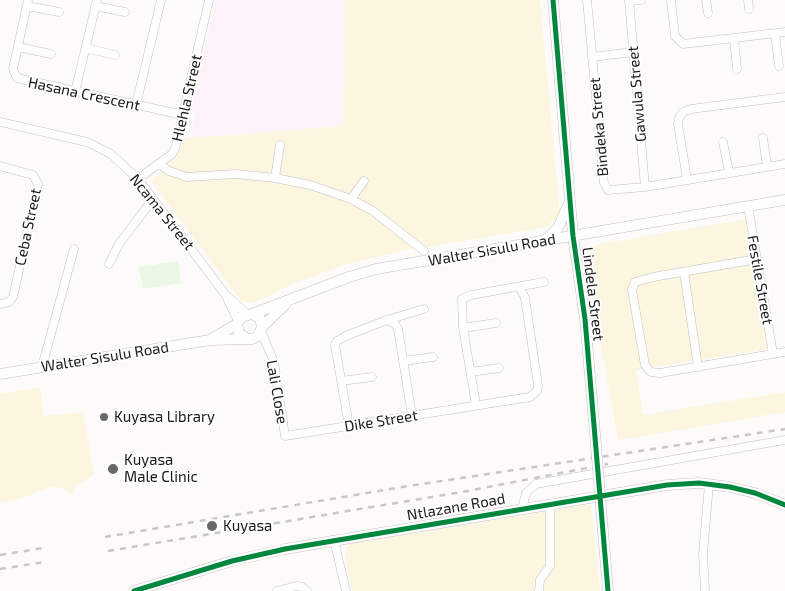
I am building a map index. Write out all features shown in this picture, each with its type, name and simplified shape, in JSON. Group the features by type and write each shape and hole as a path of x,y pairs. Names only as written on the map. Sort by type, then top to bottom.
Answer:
{"street":[{"path":"136,106 161,0"},
{"name":"Hlehla Street","path":"138,179 159,164 175,149 209,0"},
{"name":"Lindela Street","path":"553,0 573,236 585,319 608,591"},
{"name":"Bindeka Street","path":"587,0 604,183 608,190 644,187 785,164"},
{"path":"629,1 641,0"},
{"path":"671,0 675,36 680,42 688,44 785,32"},
{"path":"706,0 708,13"},
{"path":"748,0 749,9"},
{"name":"Gawula Street","path":"629,1 644,187"},
{"name":"Hasana Crescent","path":"59,12 28,3 13,68 17,78 183,115"},
{"path":"74,92 96,3 125,12"},
{"path":"775,34 778,66"},
{"path":"734,39 737,69"},
{"path":"18,47 51,54"},
{"path":"86,48 116,55"},
{"path":"592,57 633,52"},
{"path":"688,179 678,124 683,112 691,109 785,96"},
{"name":"Ncama Street","path":"0,123 87,142 111,154 138,179 225,294 250,314"},
{"path":"762,138 767,167"},
{"path":"723,142 729,172"},
{"path":"275,178 280,145"},
{"path":"159,164 169,172 187,177 236,174 275,178 310,185 351,199 373,211 424,251"},
{"name":"Ceba Street","path":"0,166 33,175 38,184 13,297 9,302 0,304"},
{"path":"351,199 364,181"},
{"path":"109,264 119,244 153,199"},
{"path":"544,241 558,228 570,200"},
{"name":"Walter Sisulu Road","path":"250,314 376,269 785,200"},
{"name":"Festile Street","path":"748,206 774,354"},
{"path":"42,367 74,249"},
{"path":"756,259 638,280 633,285 632,290 645,365 654,373 660,373 785,352"},
{"path":"684,272 698,367"},
{"path":"476,405 463,328 462,300 471,295 520,288 544,282"},
{"name":"Dike Street","path":"285,436 530,396 537,391 538,385 525,298 520,288"},
{"name":"Ncama Street","path":"225,294 237,323"},
{"name":"Walter Sisulu Road","path":"262,329 291,300"},
{"path":"349,426 341,381 337,341 348,334 424,309"},
{"path":"250,314 260,318 262,329 249,339 239,333 237,323 250,314"},
{"path":"388,320 396,324 398,329 412,416"},
{"name":"Walter Sisulu Road","path":"210,340 237,323"},
{"path":"463,328 496,323"},
{"name":"Lali Close","path":"262,329 267,349 274,362 285,436"},
{"name":"Walter Sisulu Road","path":"0,374 210,340 249,339"},
{"name":"Lali Close","path":"249,339 267,349"},
{"path":"402,361 433,357"},
{"path":"471,372 499,368"},
{"path":"341,381 372,378"},
{"path":"522,508 526,493 536,484 785,440"},
{"path":"705,591 703,554 709,484"},
{"name":"Ntlazane Road","path":"134,591 232,561 334,540 667,485 709,484 755,493 785,505"},
{"path":"539,591 540,580 550,566 550,504"},
{"path":"334,540 346,591"},
{"path":"277,591 296,586 302,587 307,591"}],"shaded area":[{"path":"216,0 345,0 343,126 191,138 196,113 190,111"}],"green space":[{"path":"178,261 181,283 143,289 139,267"}],"sand":[{"path":"345,0 540,0 560,214 546,227 403,251 343,265 293,284 254,303 241,301 151,181 176,158 184,137 343,126"},
{"path":"747,219 768,349 636,370 643,415 785,392 785,412 618,440 585,255 594,245"},
{"path":"40,387 44,416 83,412 94,475 75,486 72,495 63,488 50,487 20,499 0,503 0,394"},
{"path":"591,504 600,591 353,591 351,588 345,554 349,544"}],"railway":[{"path":"105,537 402,487 785,429"},
{"path":"108,551 462,492 608,464"},
{"path":"0,555 43,548"},
{"path":"0,569 45,562"}],"cycle path":[{"path":"553,0 573,236 585,319 608,591"},
{"path":"134,591 232,561 285,549 667,485 699,483 730,487 755,493 785,505"}],"place":[{"name":"Kuyasa Library","path":"104,417"},
{"name":"Kuyasa Male Clinic","path":"113,469"},
{"name":"Kuyasa","path":"212,526"}]}
